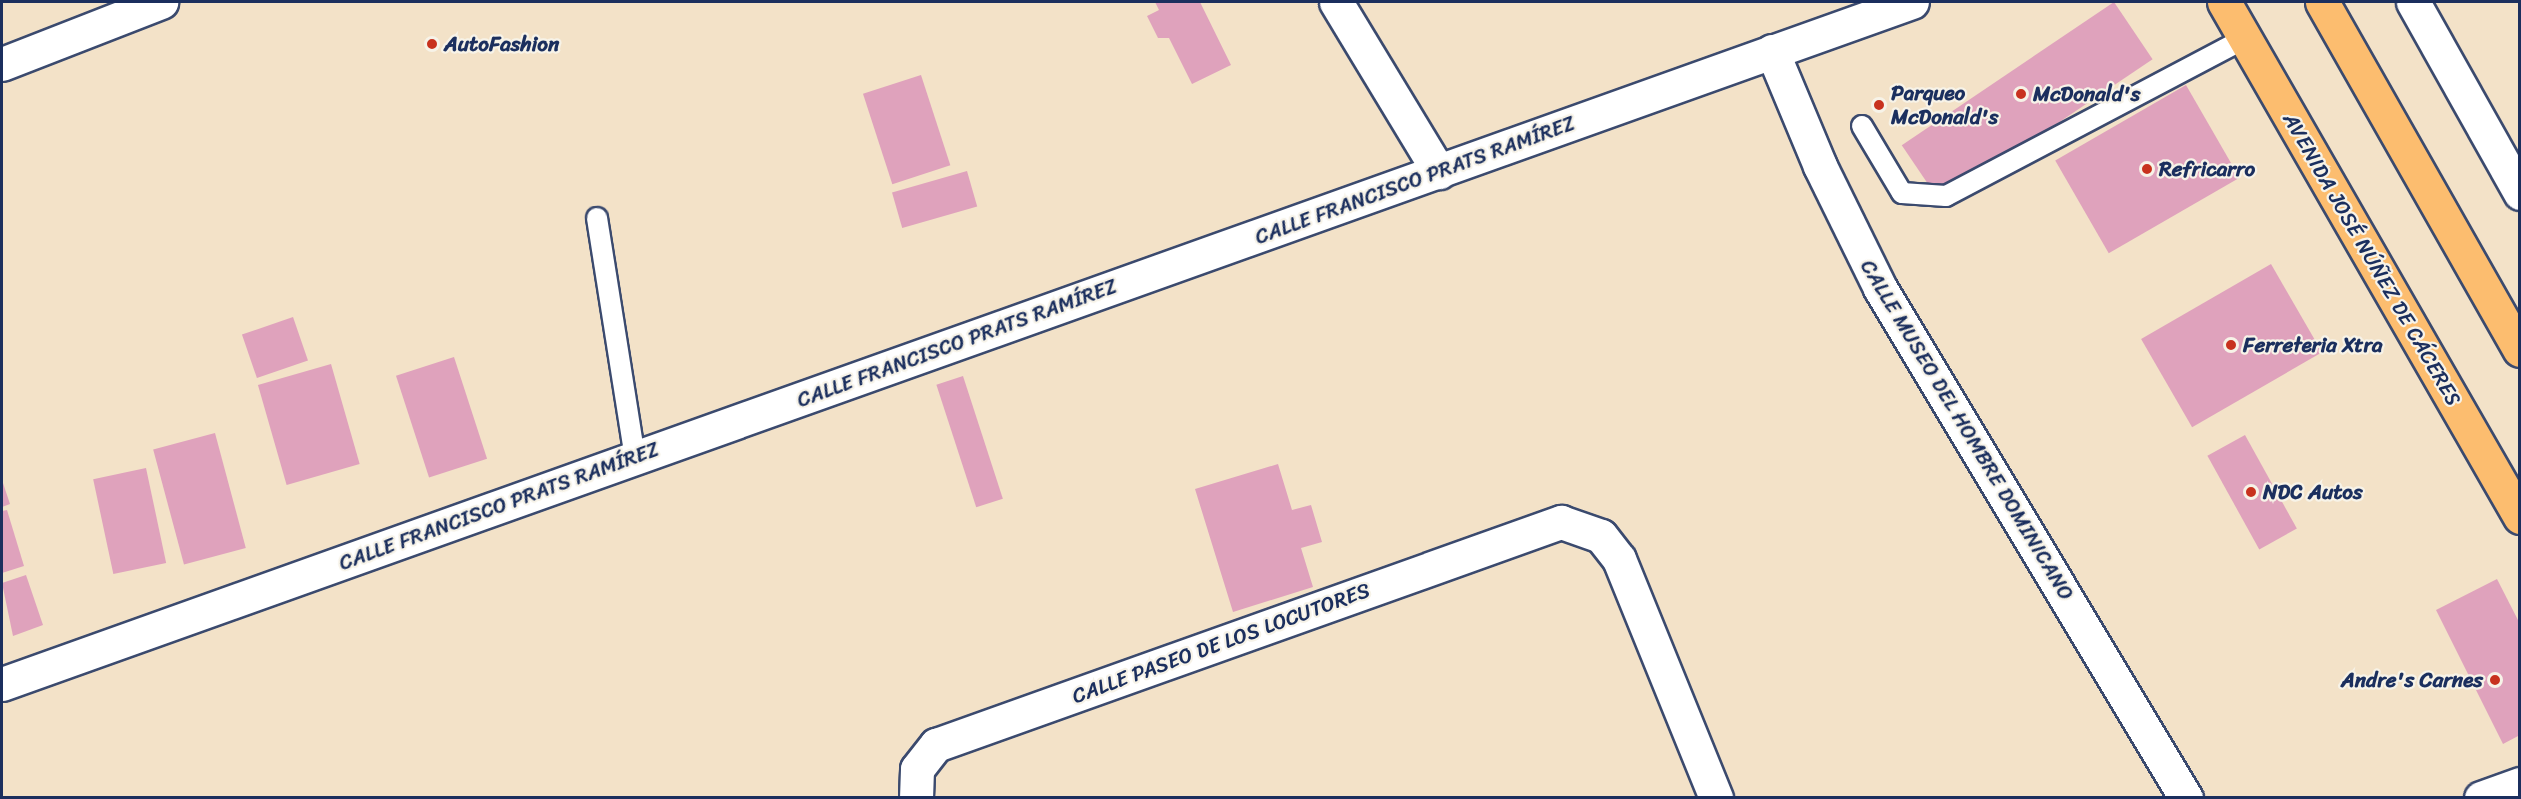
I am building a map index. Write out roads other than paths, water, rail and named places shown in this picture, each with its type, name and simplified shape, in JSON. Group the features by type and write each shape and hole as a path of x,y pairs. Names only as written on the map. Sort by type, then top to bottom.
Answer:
{"main road":[{"name":"AVENIDA JOSÉ NÚÑEZ DE CÁCERES","path":"2224,2 2520,517"},
{"path":"2322,2 2520,350"}],"street":[{"path":"2,64 161,2"},
{"path":"1336,2 1439,172"},
{"name":"CALLE FRANCISCO PRATS RAMÍREZ","path":"2,684 1912,2"},
{"path":"2413,2 2520,193"},
{"name":"CALLE MUSEO DEL HOMBRE DOMINICANO","path":"1772,51 1820,166 1880,288 2186,798"},
{"name":"CALLE PASEO DE LOS LOCUTORES","path":"916,798 917,769 936,745 1561,522 1601,536 1619,559 1712,797"},
{"path":"2481,798 2520,783"}],"lane":[{"path":"1862,126 1902,193 1946,196 2246,38"},
{"path":"597,218 635,458"}],"place":[{"name":"AutoFashion","path":"432,44"},
{"name":"McDonald's","path":"2021,94"},
{"name":"Parqueo McDonald's","path":"1879,105"},
{"name":"Refricarro","path":"2147,169"},
{"name":"Ferreteria Xtra","path":"2231,345"},
{"name":"NDC Autos","path":"2251,492"},
{"name":"Andre's Carnes","path":"2495,680"}]}
